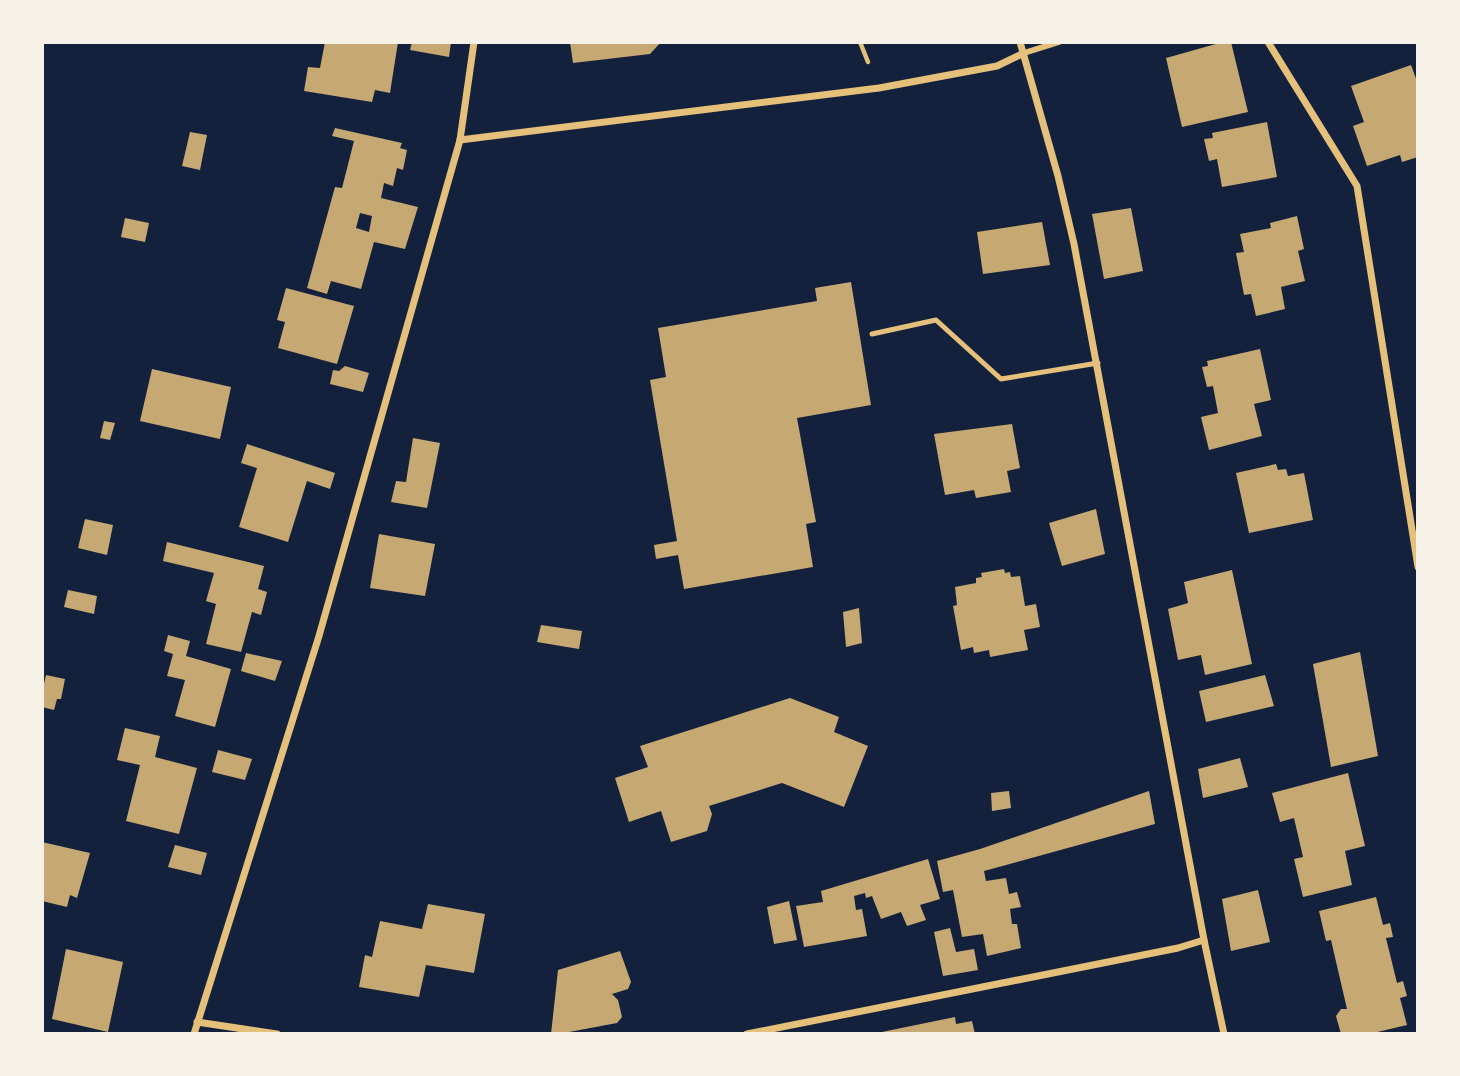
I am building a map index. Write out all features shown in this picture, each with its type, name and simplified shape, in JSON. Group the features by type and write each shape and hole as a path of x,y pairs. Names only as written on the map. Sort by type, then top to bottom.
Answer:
{"street":[{"path":"194,1034 319,636 460,140 474,42"},
{"path":"1020,42 1064,198 1098,363 1204,940 1224,1034"},
{"path":"460,140 879,88 997,66 1024,53 1059,42"},
{"path":"1268,42 1357,186 1418,566"},
{"path":"747,1034 1178,948 1204,940"},
{"path":"197,1022 277,1034"}],"lane":[{"path":"872,334 936,320 1001,379 1098,363"}],"building":[{"path":"325,42 398,42 390,93 375,90 372,102 304,91 308,67 320,68"},
{"path":"412,42 451,42 449,57 410,50"},
{"path":"570,42 661,42 650,54 573,63"},
{"path":"1231,42 1248,112 1182,127 1166,58"},
{"path":"1411,65 1418,84 1418,157 1402,162 1400,155 1367,166 1353,126 1364,122 1351,86"},
{"path":"1267,122 1277,177 1222,187 1217,159 1209,161 1204,139 1213,138 1212,133"},
{"path":"335,128 402,143 400,148 407,150 403,170 397,168 393,186 384,183 381,198 418,207 405,249 374,242 361,289 331,281 327,294 307,288 335,187 342,188 354,141 332,136","holes":["360,213 372,216 369,232 356,228"]},
{"path":"190,132 207,135 200,170 182,166"},
{"path":"1131,208 1143,271 1104,279 1092,214"},
{"path":"1297,216 1304,249 1298,251 1305,281 1281,287 1285,309 1256,316 1251,294 1244,295 1236,253 1244,252 1240,234 1271,228 1270,223"},
{"path":"125,218 149,223 145,242 121,237"},
{"path":"1042,222 1050,265 983,274 977,232"},
{"path":"851,282 871,405 797,418 816,522 806,524 813,567 684,589 678,555 656,559 654,545 677,541 650,380 666,377 658,328 817,301 815,288"},
{"path":"286,288 354,306 337,364 278,348 285,322 277,320"},
{"path":"1260,349 1271,400 1254,404 1262,436 1209,450 1201,417 1218,413 1213,386 1207,387 1202,367 1208,366 1207,361"},
{"path":"345,366 369,373 363,392 330,384 333,370 339,371"},
{"path":"152,369 231,387 220,439 140,421"},
{"path":"104,421 115,423 110,440 100,438"},
{"path":"1012,424 1020,468 1007,471 1011,492 976,498 974,490 945,495 934,434"},
{"path":"413,438 440,443 427,508 391,502 396,481 406,482"},
{"path":"247,444 335,473 330,489 307,481 288,542 239,527 257,468 241,463"},
{"path":"1276,464 1278,470 1286,469 1288,476 1304,473 1313,520 1249,533 1236,473"},
{"path":"1096,509 1105,554 1062,566 1049,523"},
{"path":"85,519 113,525 107,555 78,548"},
{"path":"379,534 435,544 425,596 370,588"},
{"path":"167,542 264,566 258,589 267,592 261,615 252,612 241,652 206,644 216,604 206,601 214,573 163,561"},
{"path":"1004,569 1005,573 1010,572 1011,577 1020,576 1025,606 1036,604 1040,627 1024,630 1028,650 990,657 989,650 974,653 973,647 961,650 953,606 957,605 955,587 976,583 976,578 982,577 981,573"},
{"path":"1232,570 1252,664 1205,675 1201,655 1178,660 1168,609 1188,603 1184,582"},
{"path":"68,590 97,596 94,614 64,607"},
{"path":"859,608 862,643 846,647 843,612"},
{"path":"541,625 582,631 579,649 537,642"},
{"path":"168,635 190,641 186,656 231,669 215,727 175,716 185,680 167,676 173,654 164,651"},
{"path":"1360,652 1378,756 1331,767 1313,664"},
{"path":"246,653 282,661 275,681 241,671"},
{"path":"46,675 65,679 61,699 57,699 54,710 42,707"},
{"path":"1265,675 1274,706 1206,722 1199,691"},
{"path":"790,698 839,717 834,732 868,746 844,807 782,783 709,806 712,814 707,831 671,842 661,811 629,822 615,778 648,767 640,746"},
{"path":"125,728 160,736 155,757 197,768 179,834 126,821 140,765 117,760"},
{"path":"218,750 252,759 245,780 212,772"},
{"path":"1240,758 1248,787 1203,798 1198,769"},
{"path":"1348,773 1365,846 1345,851 1352,885 1303,897 1294,859 1303,857 1294,818 1280,822 1272,793"},
{"path":"1009,791 1011,808 992,811 991,793"},
{"path":"1149,791 1155,824 984,871 986,881 1006,878 1009,894 1017,892 1021,907 1010,909 1012,924 1017,924 1021,948 987,956 983,934 962,937 953,890 943,892 937,861"},
{"path":"42,842 90,853 77,898 70,895 67,907 42,901"},
{"path":"175,845 207,853 201,875 168,867"},
{"path":"928,859 940,899 920,905 926,920 907,926 901,912 881,919 872,896 866,898 865,893 854,896 856,910 862,909 867,936 804,947 796,906 823,902 821,891"},
{"path":"1258,890 1270,942 1231,951 1222,899"},
{"path":"1376,897 1383,925 1390,923 1393,937 1386,938 1397,983 1403,981 1407,996 1400,998 1407,1025 1369,1034 1341,1034 1336,1016 1341,1009 1347,1009 1331,940 1326,941 1319,911"},
{"path":"789,901 797,940 774,944 767,907"},
{"path":"428,904 485,914 474,973 426,965 419,997 359,987 365,955 372,957 380,921 422,929"},
{"path":"950,928 956,952 974,949 978,970 943,976 934,932"},
{"path":"66,949 123,962 108,1032 52,1019"},
{"path":"620,951 631,982 628,989 612,994 618,1000 622,1017 617,1023 569,1034 551,1034 558,970"},
{"path":"955,1017 956,1024 972,1021 975,1034 872,1034"}]}
